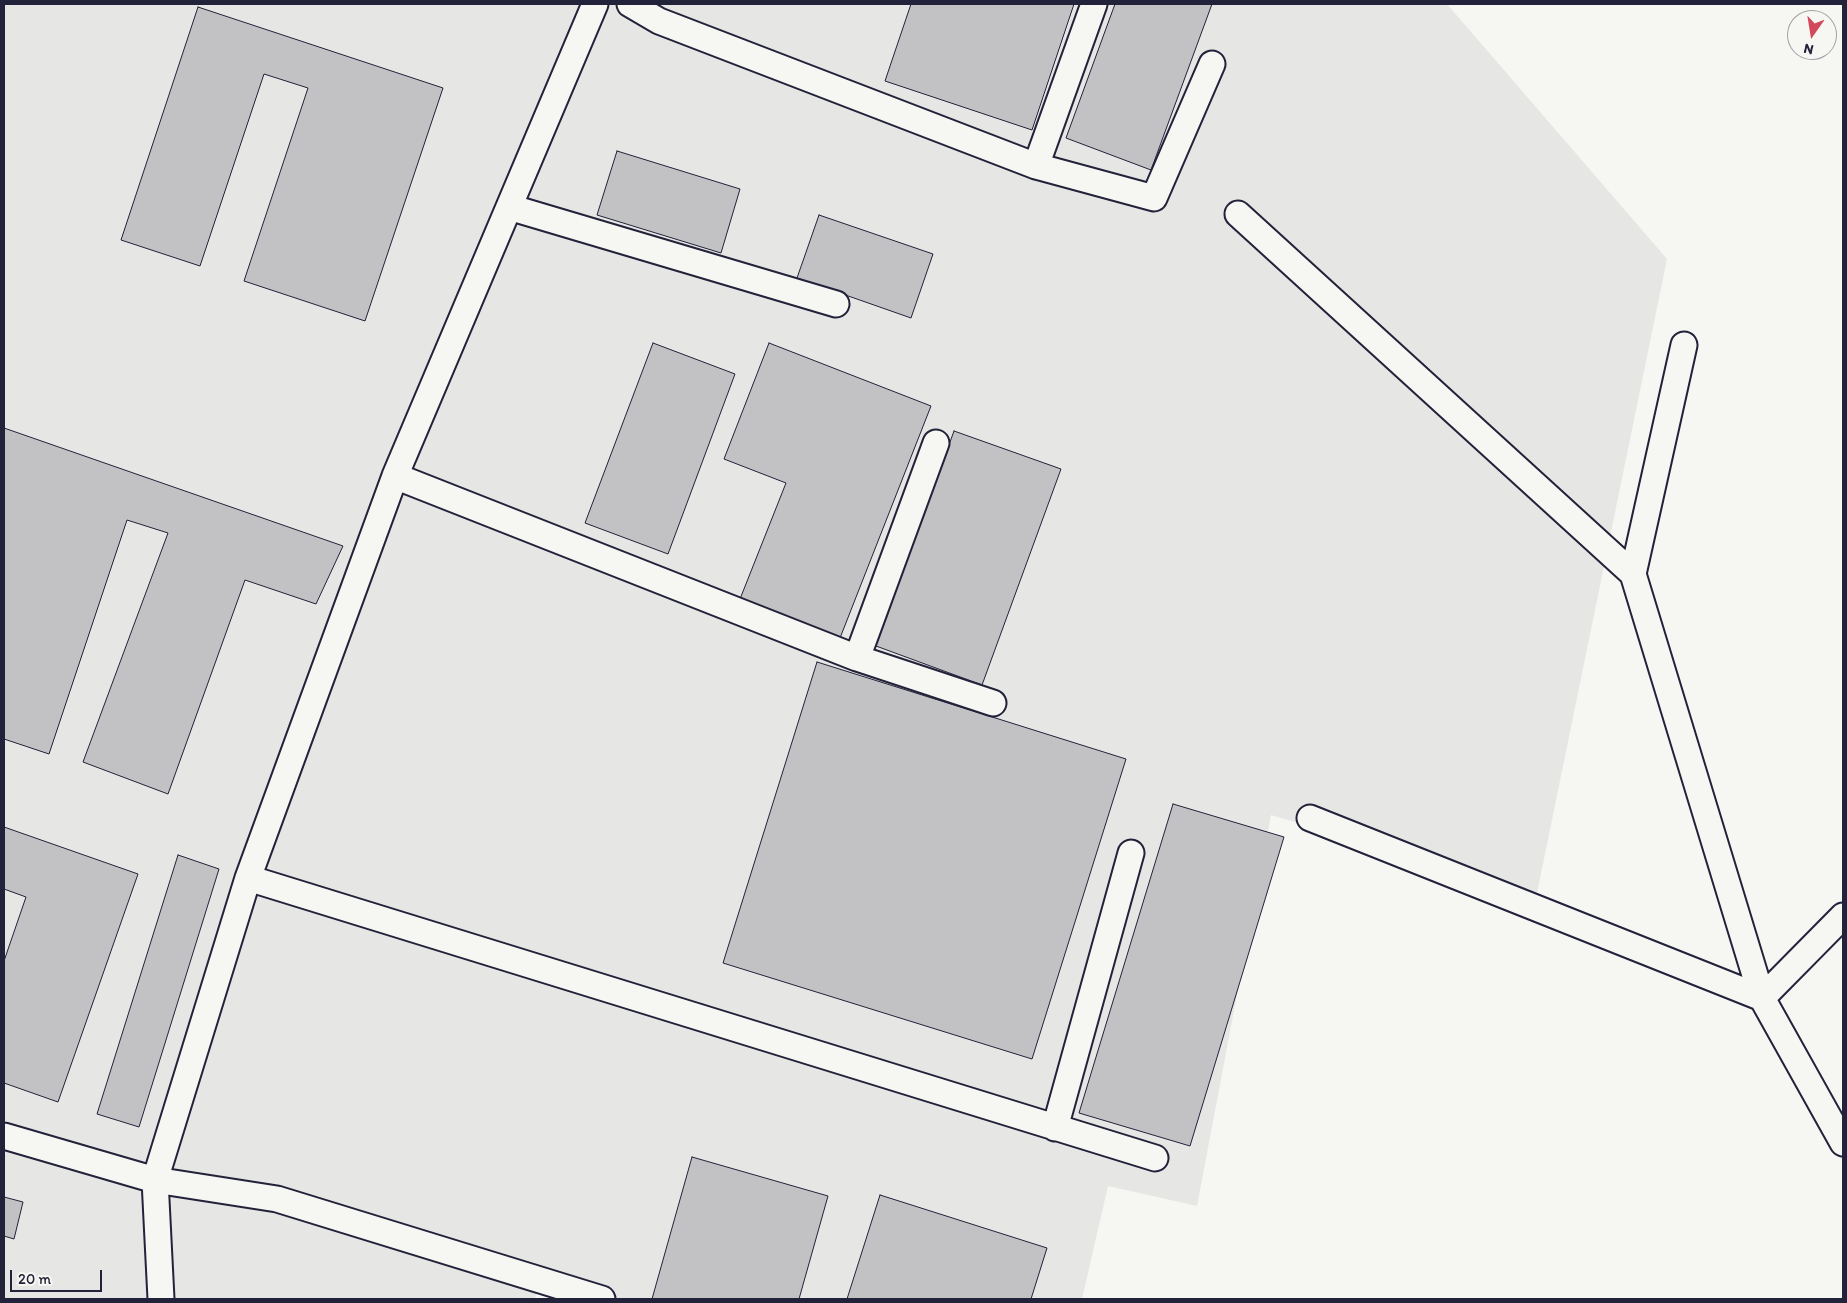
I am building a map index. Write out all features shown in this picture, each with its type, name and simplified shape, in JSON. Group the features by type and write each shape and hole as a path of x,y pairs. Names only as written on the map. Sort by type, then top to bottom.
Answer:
{"street":[{"path":"161,1299 155,1180 248,878 395,476 595,4"},
{"path":"630,4 659,21 1036,166 1154,198 1212,64"},
{"path":"1036,166 1094,4"},
{"path":"510,207 836,304"},
{"path":"1238,214 1632,574"},
{"path":"1684,345 1632,574 1762,998 1843,1143"},
{"path":"857,658 936,443"},
{"path":"395,476 857,658 993,703"},
{"path":"1310,818 1762,998"},
{"path":"1055,1128 1130,853"},
{"path":"248,878 1154,1158"},
{"path":"1762,998 1843,916"},
{"path":"4,1136 155,1180 277,1199 602,1299"}],"shaded area":[{"path":"4,4 1447,4 1667,259 1537,893 1271,815 1197,1206 1108,1186 1082,1299 576,1299 537,1288 535,1299 4,1299"}],"building":[{"path":"911,4 1074,4 1032,130 885,81"},
{"path":"1115,4 1212,4 1151,170 1066,138"},
{"path":"198,7 443,88 365,321 244,281 308,88 264,74 200,266 121,240"},
{"path":"617,151 740,189 721,253 597,215"},
{"path":"819,215 933,254 911,318 797,278"},
{"path":"653,343 735,374 668,554 585,523"},
{"path":"769,343 931,406 840,638 740,599 786,483 724,459"},
{"path":"4,428 343,546 316,604 245,580 168,794 83,762 168,533 127,520 49,754 4,739"},
{"path":"954,431 1061,469 982,685 876,646"},
{"path":"817,662 1126,759 1032,1059 723,963"},
{"path":"1173,804 1284,837 1190,1146 1079,1113"},
{"path":"4,827 138,874 58,1102 4,1083 4,961 26,897 4,889"},
{"path":"178,855 219,869 139,1127 97,1114"},
{"path":"692,1157 828,1196 799,1299 652,1299"},
{"path":"880,1195 1047,1248 1031,1299 847,1299"},
{"path":"4,1197 23,1202 14,1239 4,1236"}]}
